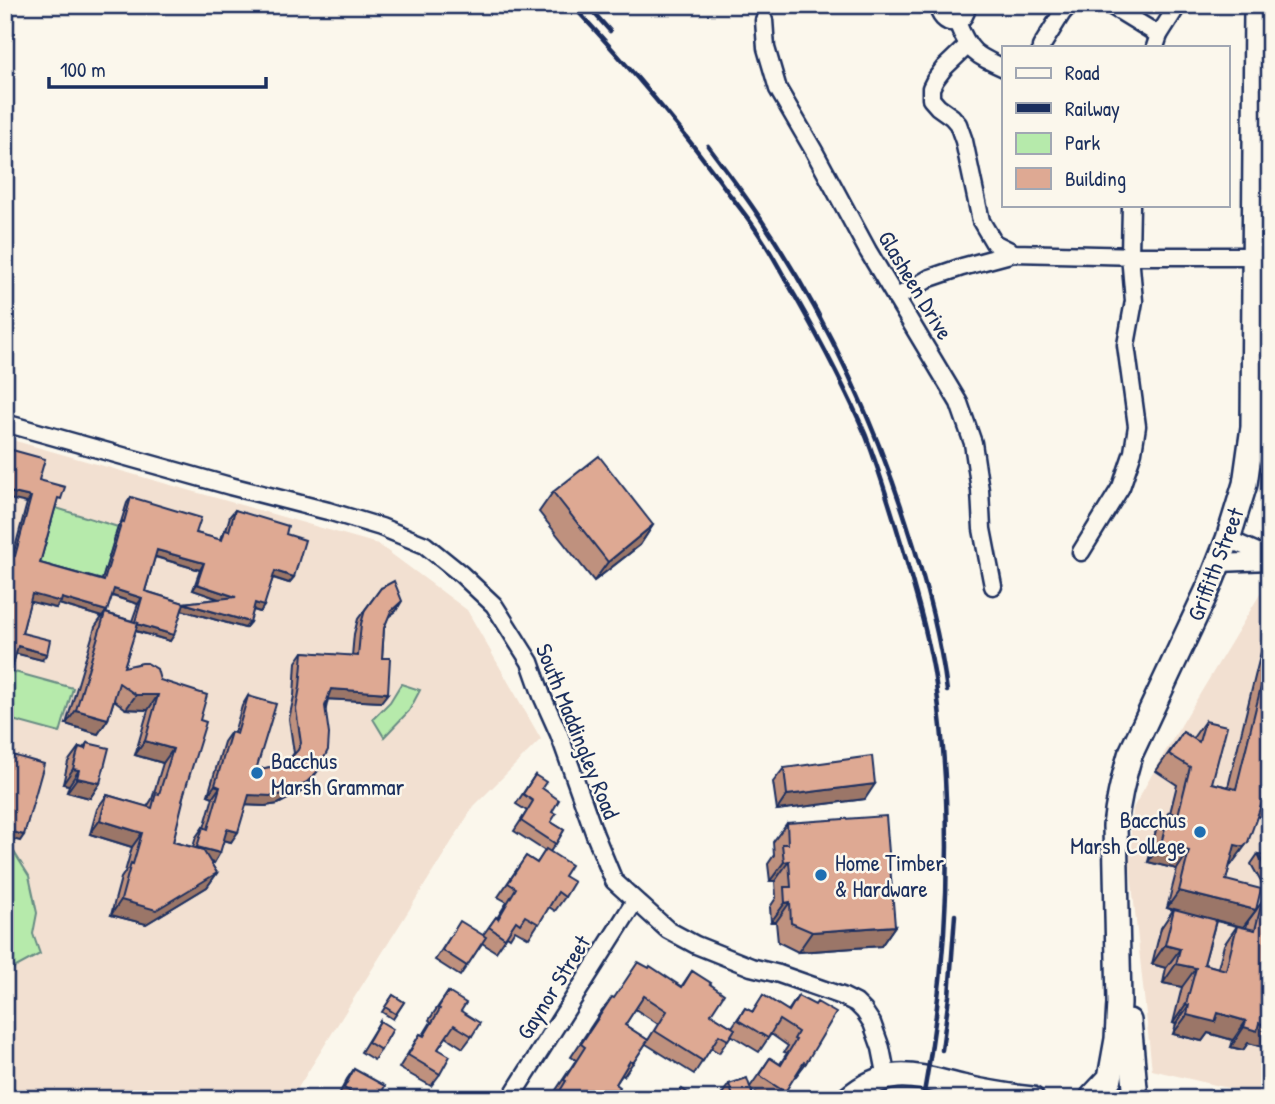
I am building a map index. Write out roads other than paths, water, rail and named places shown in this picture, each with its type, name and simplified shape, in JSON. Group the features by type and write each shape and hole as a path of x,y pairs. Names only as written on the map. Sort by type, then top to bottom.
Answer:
{"street":[{"path":"938,5 939,15 950,22 963,19 970,6"},
{"path":"1042,46 1069,5"},
{"path":"1110,5 1157,41 1178,5"},
{"name":"Griffith Street","path":"1092,1098 1110,1078 1117,1039 1119,1003 1115,826 1118,800 1130,755 1209,587 1245,484 1253,427 1259,266 1256,5"},
{"name":"Glasheen Drive","path":"764,20 766,48 778,89 868,251 959,403 973,443 982,529 993,586"},
{"path":"957,22 967,46 975,54 1002,67"},
{"path":"967,46 944,68 931,88 931,99 958,124 981,221 995,243 1014,253"},
{"path":"1082,552 1121,487 1133,452 1137,426 1126,345 1134,301 1130,256 1131,206"},
{"path":"896,298 930,278 1014,253 1130,256 1259,266"},
{"name":"South Maddingley Road","path":"5,423 328,511 381,527 425,545 494,605 530,662 614,881 668,930 696,945 856,1003 872,1023 881,1048 887,1078"},
{"path":"1228,539 1270,555"},
{"path":"1219,563 1270,561"},
{"name":"Griffith Street","path":"1116,857 1136,1099"},
{"name":"Gaynor Street","path":"510,1099 635,901"},
{"path":"848,1099 872,1083 887,1078 914,1076 1032,1099"},
{"path":"963,1087 995,1099"},
{"path":"1092,1098 1102,1091 1117,1090 1136,1099"}],"railway":[{"path":"572,5 674,121 766,246 850,400 887,496 930,653 936,685 946,788 943,944 932,1048 923,1099"},
{"path":"587,5 610,31"},
{"path":"708,146 758,215 803,287 861,402 892,481 919,563 936,626 947,691"},
{"path":"942,1050 955,915"}],"place":[{"name":"Bacchus Marsh Grammar","path":"257,773"},
{"name":"Bacchus Marsh College","path":"1200,832"},
{"name":"Home Timber & Hardware","path":"821,875"}]}
